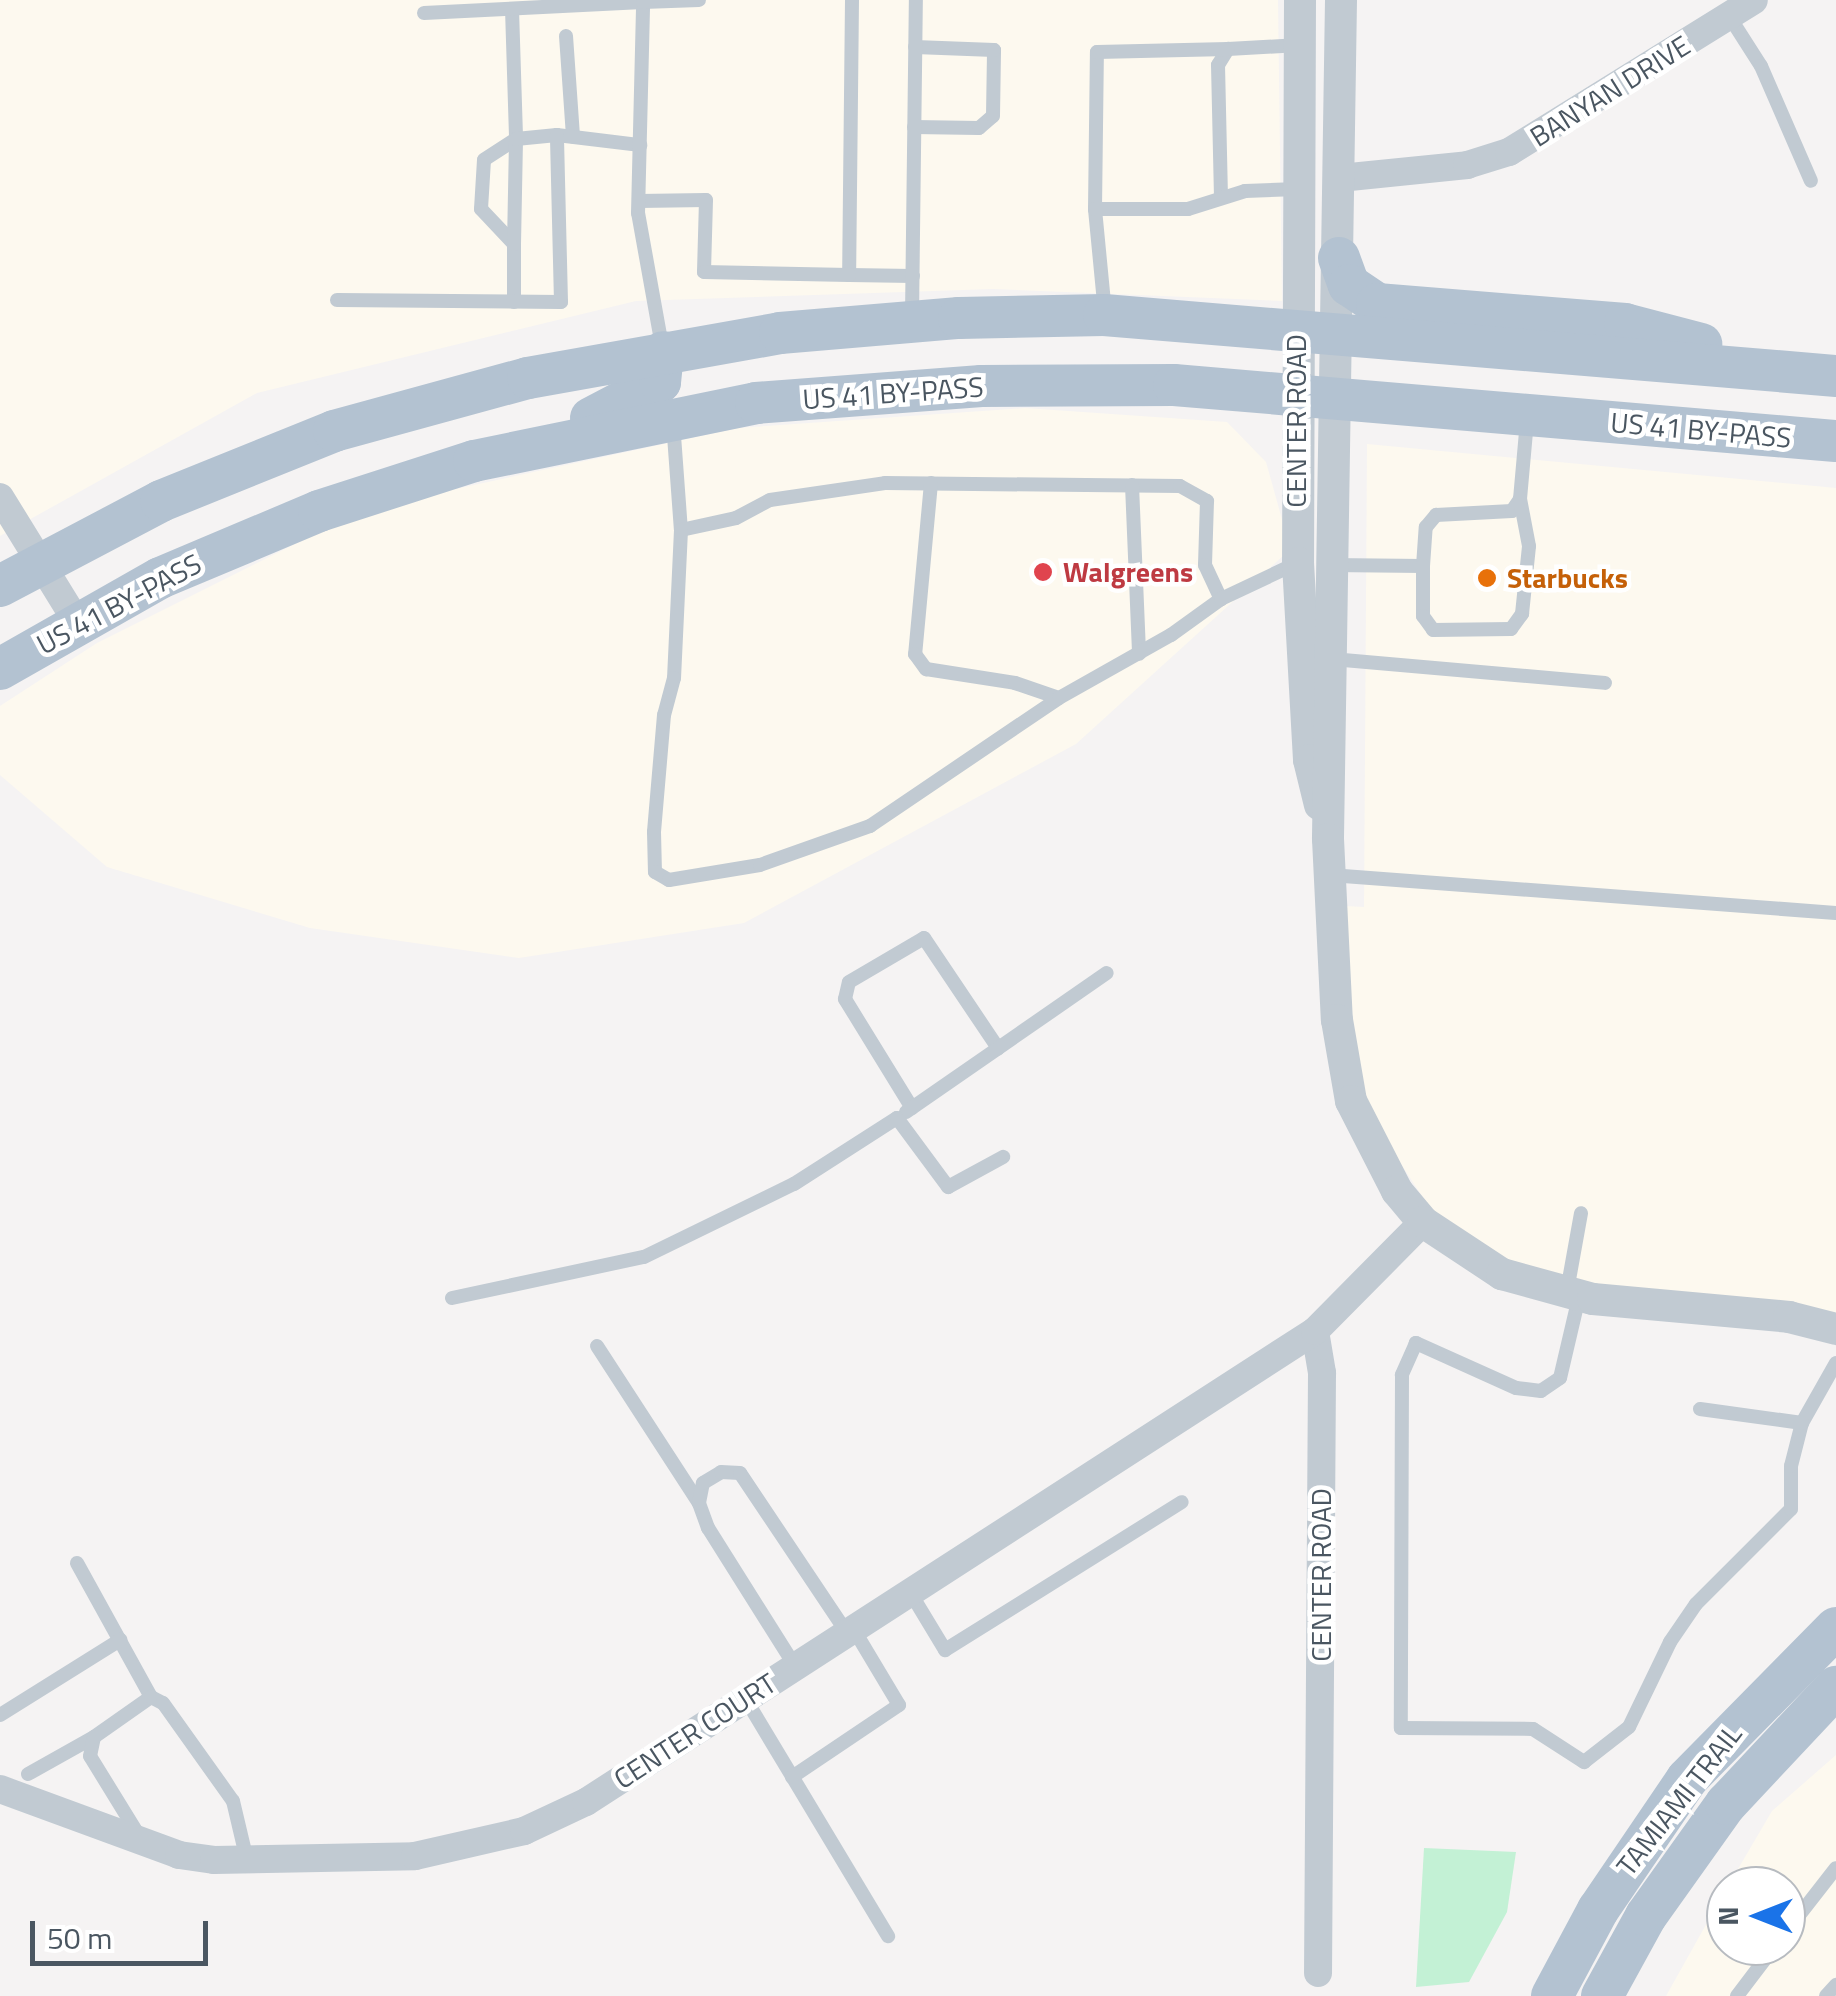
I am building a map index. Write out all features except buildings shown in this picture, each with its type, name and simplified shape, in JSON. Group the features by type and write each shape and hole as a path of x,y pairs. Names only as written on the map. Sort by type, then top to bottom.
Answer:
{"main road":[{"path":"1339,258 1349,286 1377,304 1624,324 1677,342 1836,356"},
{"path":"0,586 162,501 334,431 442,398 663,352 912,322 1104,315 1836,376"},
{"path":"548,444 660,382 663,352"},
{"name":"US 41 BY-PASS","path":"0,669 160,578 319,511 548,444 756,403 998,385 1192,386 1836,441"},
{"name":"TAMIAMI TRAIL","path":"1552,1996 1598,1910 1668,1804 1745,1715 1836,1628"},
{"name":"TAMIAMI TRAIL","path":"1602,1996 1646,1916 1726,1804 1836,1687"}],"street":[{"name":"CENTER ROAD","path":"1300,0 1298,189 1316,330 1336,399 1328,839 1336,1020 1350,1101 1397,1191 1424,1222 1502,1274 1573,1295 1789,1317 1836,1330"},
{"name":"CENTER ROAD","path":"1328,839 1309,760 1294,395 1339,258 1341,0"},
{"name":"BANYAN DRIVE","path":"1340,178 1467,164 1509,152 1724,8 1754,0"},
{"path":"0,497 77,622"},
{"path":"1316,1331 1424,1222"},
{"name":"CENTER ROAD","path":"1316,1331 1322,1373 1318,1973"},
{"name":"CENTER COURT","path":"0,1789 178,1855 248,1860 415,1856 524,1831 586,1802 1316,1331"}],"lane":[{"path":"424,13 699,0"},
{"path":"848,275 852,0"},
{"path":"912,322 916,0"},
{"path":"643,2 639,201 663,352"},
{"path":"1724,8 1761,66 1811,181"},
{"path":"512,9 516,139 514,302"},
{"path":"338,300 560,302 566,36"},
{"path":"1104,315 1096,210 1097,52 1299,45"},
{"path":"914,128 979,128 993,116 994,50 916,47"},
{"path":"1222,197 1218,66 1228,49"},
{"path":"514,244 482,209 484,160 516,139 565,136 640,144"},
{"path":"1096,210 1188,209 1222,197 1298,189"},
{"path":"639,201 706,200 704,272 913,276"},
{"path":"1520,499 1504,514 1432,518 1423,566 1424,616 1433,630 1511,629 1522,614 1529,546 1520,499 1527,415"},
{"path":"672,418 682,530 674,678 664,715 654,832 655,872 669,880 760,866 870,826 1059,698 1139,654 1221,598 1298,563"},
{"path":"682,530 736,518 770,500 931,483 1180,486 1208,501 1205,565 1221,598"},
{"path":"931,483 915,654 926,669 1015,683 1059,698"},
{"path":"1132,486 1139,654"},
{"path":"1331,565 1423,566"},
{"path":"1331,659 1604,683"},
{"path":"1330,874 1836,914"},
{"path":"912,1108 845,999 848,982 924,938 998,1048"},
{"path":"452,1298 644,1258 794,1184 1107,973"},
{"path":"897,1118 948,1188 1003,1157"},
{"path":"1582,1213 1560,1378 1541,1390 1516,1388 1416,1343 1402,1376 1401,1728 1532,1729 1584,1762 1629,1727 1670,1642 1696,1604 1791,1509 1791,1466 1802,1423 1836,1364"},
{"path":"596,1346 699,1503 795,1666"},
{"path":"1700,1409 1802,1423"},
{"path":"699,1503 703,1483 721,1472 740,1473 899,1706 792,1777"},
{"path":"910,1592 945,1650 1182,1502"},
{"path":"77,1563 151,1697 163,1703 232,1801 248,1860"},
{"path":"0,1715 120,1640"},
{"path":"28,1774 94,1737 151,1697"},
{"path":"745,1698 888,1936"},
{"path":"94,1737 90,1756 141,1839"},
{"path":"1806,1906 1836,1868"},
{"path":"1737,1996 1760,1966"},
{"path":"1826,1996 1836,1985"}],"shaded area":[{"path":"0,0 1278,0 1282,301 993,289 636,301 257,393 0,536"},
{"path":"1025,408 1227,422 1266,462 1283,523 1284,555 1076,744 744,923 519,958 310,928 107,867 0,775 0,706 97,643 367,508 738,428"},
{"path":"1367,444 1836,488 1836,1316 1596,1287 1508,1263 1434,1214 1373,1122 1355,1059 1345,906 1364,907"},
{"path":"1836,1755 1836,1996 1666,1996 1706,1925 1706,1966 1806,1966 1806,1866 1740,1866 1772,1811"}],"green space":[{"path":"1424,1848 1516,1852 1507,1912 1469,1982 1416,1987"}],"place":[{"name":"Walgreens","path":"1043,572"},
{"name":"Starbucks","path":"1487,578"}]}
